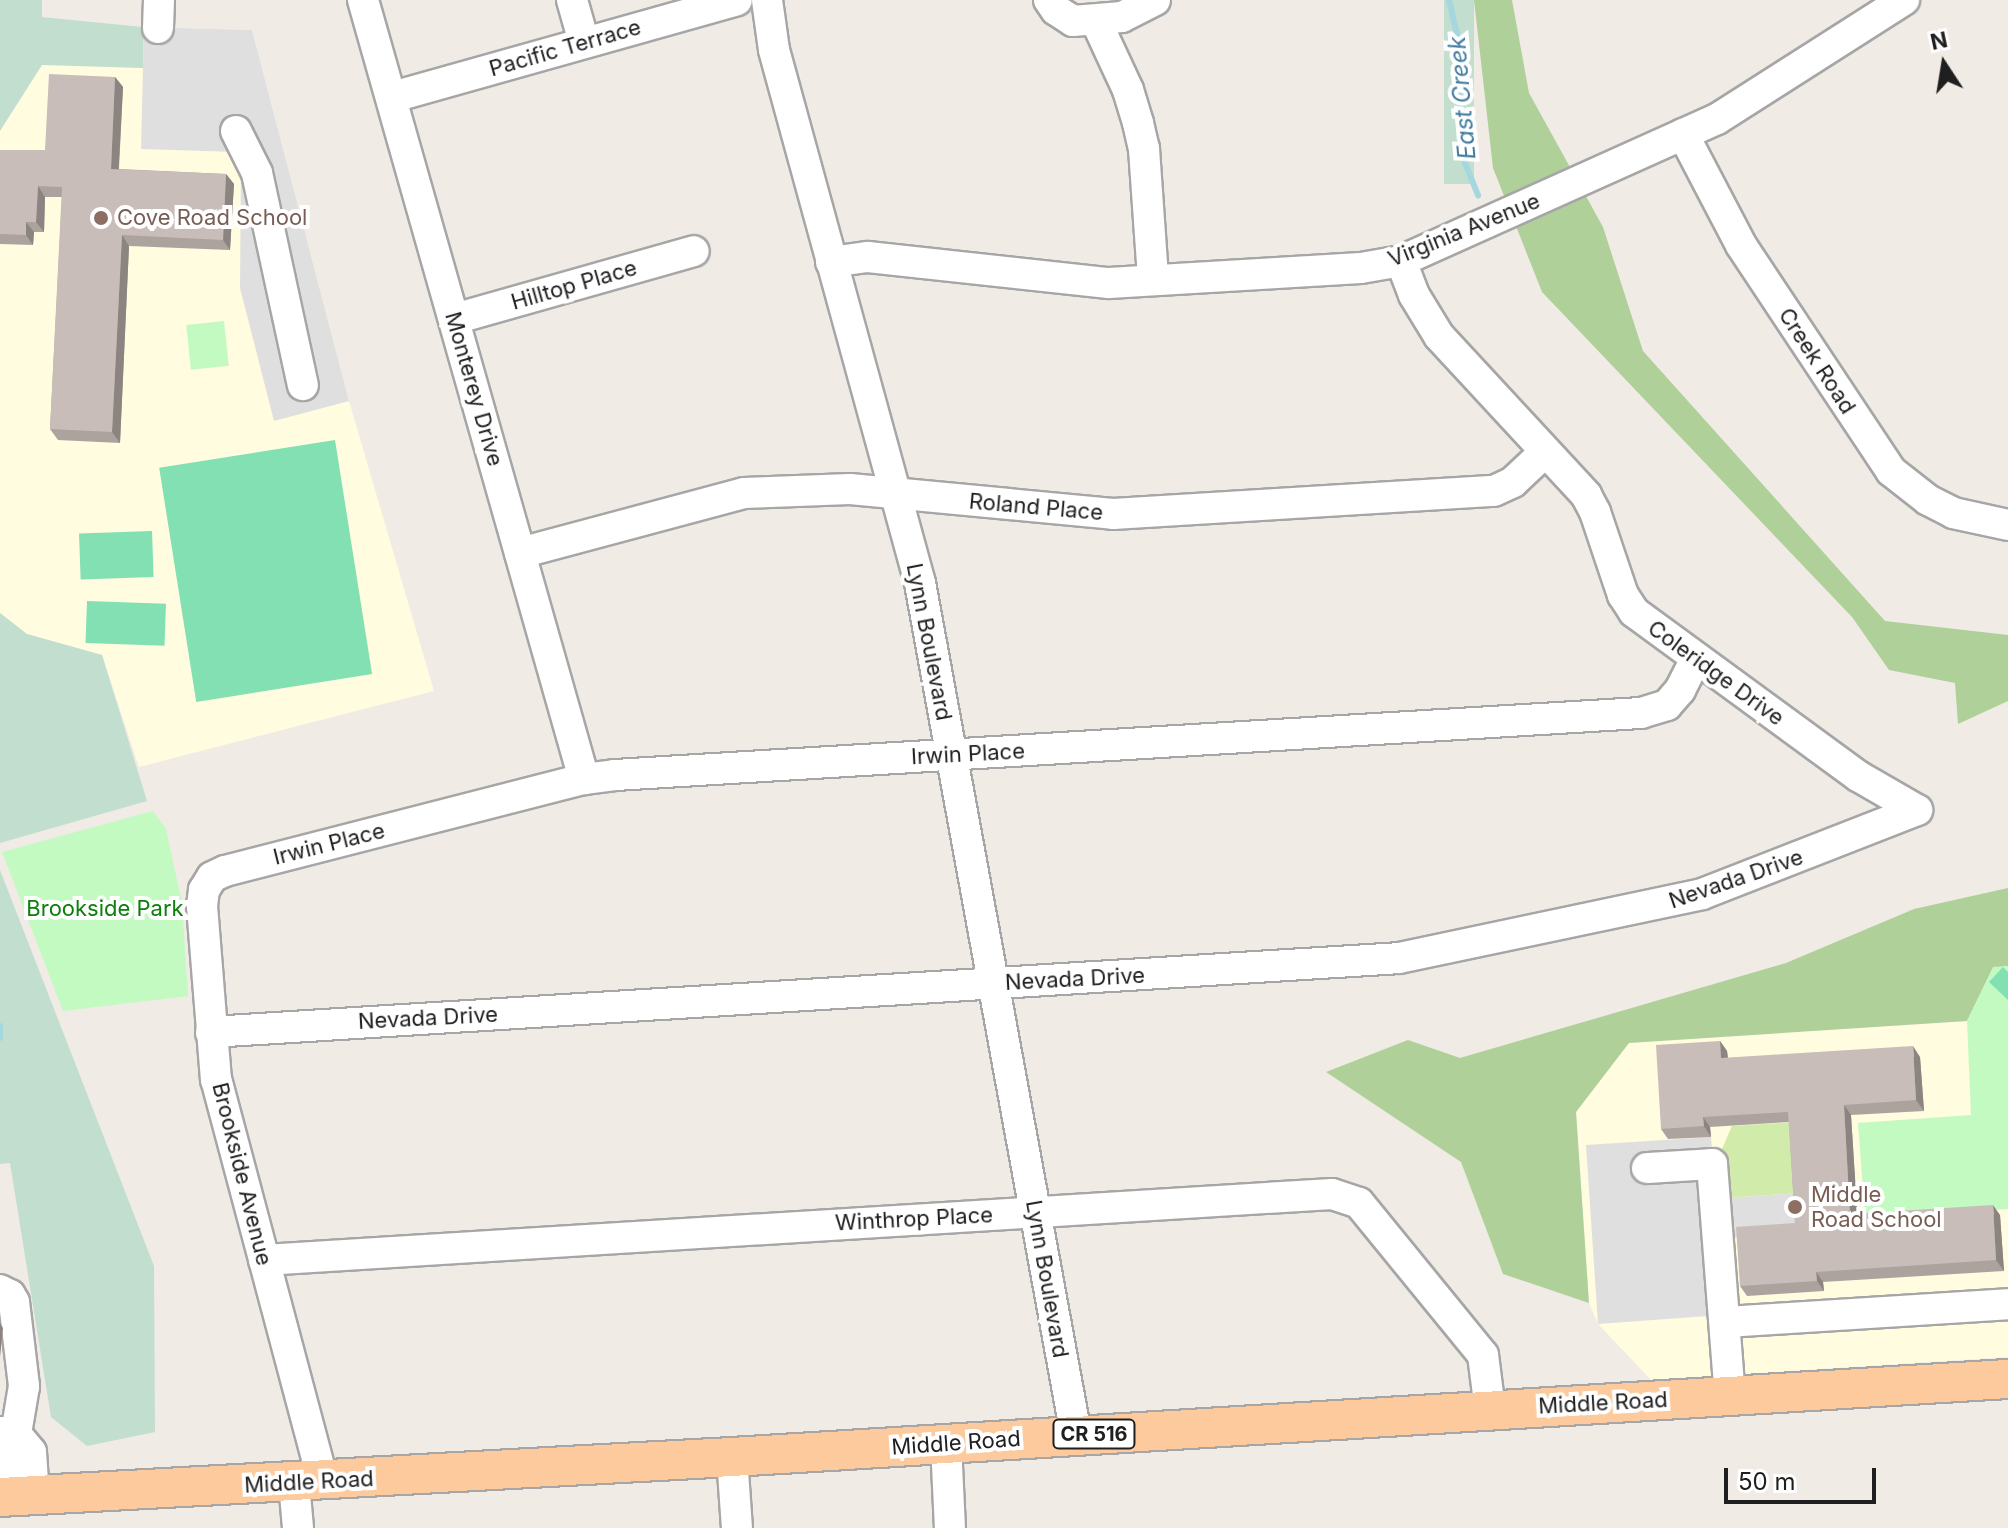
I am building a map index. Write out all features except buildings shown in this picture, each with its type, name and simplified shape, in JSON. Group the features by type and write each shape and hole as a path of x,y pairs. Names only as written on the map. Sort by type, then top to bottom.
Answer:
{"main road":[{"name":"Middle Road","path":"14,1496 309,1482 2008,1379"}],"street":[{"name":"Monterey Drive","path":"363,0 584,779"},
{"path":"572,0 584,42"},
{"name":"Pacific Terrace","path":"393,97 737,0"},
{"name":"Lynn Boulevard","path":"767,0 774,50 920,583 1076,1435"},
{"path":"1049,0 1056,10 1073,21 1122,17 1155,0"},
{"name":"Virginia Avenue","path":"831,262 868,257 1109,283 1361,268 1401,261 1736,108 1904,0"},
{"path":"1096,21 1128,90 1144,149 1153,279"},
{"path":"236,131 257,173 303,385"},
{"name":"Creek Road","path":"1683,134 1741,245 1891,471 1928,500 1953,513 2008,525"},
{"name":"Hilltop Place","path":"454,319 694,251"},
{"name":"Coleridge Drive","path":"1401,261 1414,295 1439,336 1586,495 1623,595 1634,612 1858,776 1917,810"},
{"name":"Roland Place","path":"520,553 716,498 744,493 850,489 1113,514 1494,491 1513,482 1545,452"},
{"name":"Irwin Place","path":"225,871 584,779 1641,713 1667,705 1696,659"},
{"name":"Nevada Drive","path":"211,1032 1399,958 1691,897 1917,810"},
{"name":"Brookside Avenue","path":"225,871 212,877 204,890 202,906 216,1080 264,1260 309,1482 298,1528"},
{"path":"1647,1168 1712,1164 1730,1396"},
{"name":"Winthrop Place","path":"264,1260 1344,1196 1359,1203 1378,1224 1483,1355 1490,1410"},
{"path":"0,1290 10,1295 14,1302 24,1386 8,1433 5,1453 14,1496"},
{"path":"1725,1322 2008,1304"},
{"path":"946,1444 950,1528"},
{"path":"732,1457 737,1528"}],"shaded area":[{"path":"41,17 144,27 252,30 349,401 434,691 139,767 102,655 27,634 0,613 0,113"},
{"path":"144,27 252,30 349,401 274,421 240,288 241,161 237,152 141,149"},
{"name":"Middle Road School","path":"2008,966 2008,1357 1651,1380 1598,1324 1589,1303 1576,1112 1629,1042 1967,1021 1993,967"},
{"path":"1711,1137 1712,1150 1722,1149 1725,1198 1800,1193 1803,1234 1730,1238 1735,1314 1598,1324 1586,1145"}],"green space":[{"path":"0,0 42,0 42,17 144,27 143,68 42,65 0,131"},
{"path":"1444,0 1474,0 1474,184 1444,184"},
{"path":"1474,0 1512,0 1529,93 1603,227 1643,351 1885,621 2008,635 2008,701 1958,724 1955,683 1889,670 1852,617 1542,292 1493,168"},
{"path":"224,321 229,366 191,370 186,325"},
{"path":"335,440 372,674 196,702 159,468"},
{"path":"152,531 154,577 81,580 79,534"},
{"path":"87,601 166,604 164,646 86,643"},
{"path":"0,613 27,634 102,655 147,801 0,843"},
{"name":"Brookside Park","path":"153,811 166,829 182,903 188,996 63,1011 2,852"},
{"path":"0,870 154,1266 155,1432 87,1446 51,1417 10,1163 0,1164"},
{"path":"2008,888 2008,966 1993,968 1967,1021 1629,1043 1576,1112 1589,1303 1503,1274 1461,1162 1326,1072 1408,1040 1460,1058 1786,963 1914,909"},
{"path":"2008,966 2008,1209 1865,1217 1858,1123 1971,1115 1967,1021 1993,967"},
{"path":"2003,967 2008,972 2008,1000 1989,982"},
{"path":"1796,1122 1800,1193 1725,1198 1722,1149 1732,1126"}],"waterway":[{"name":"East Creek","path":"1449,0 1457,34 1465,163 1478,195"},
{"path":"0,1026 0,1038"}],"place":[{"name":"Cove Road School","path":"101,218"},
{"name":"Middle Road School","path":"1795,1207"}]}
